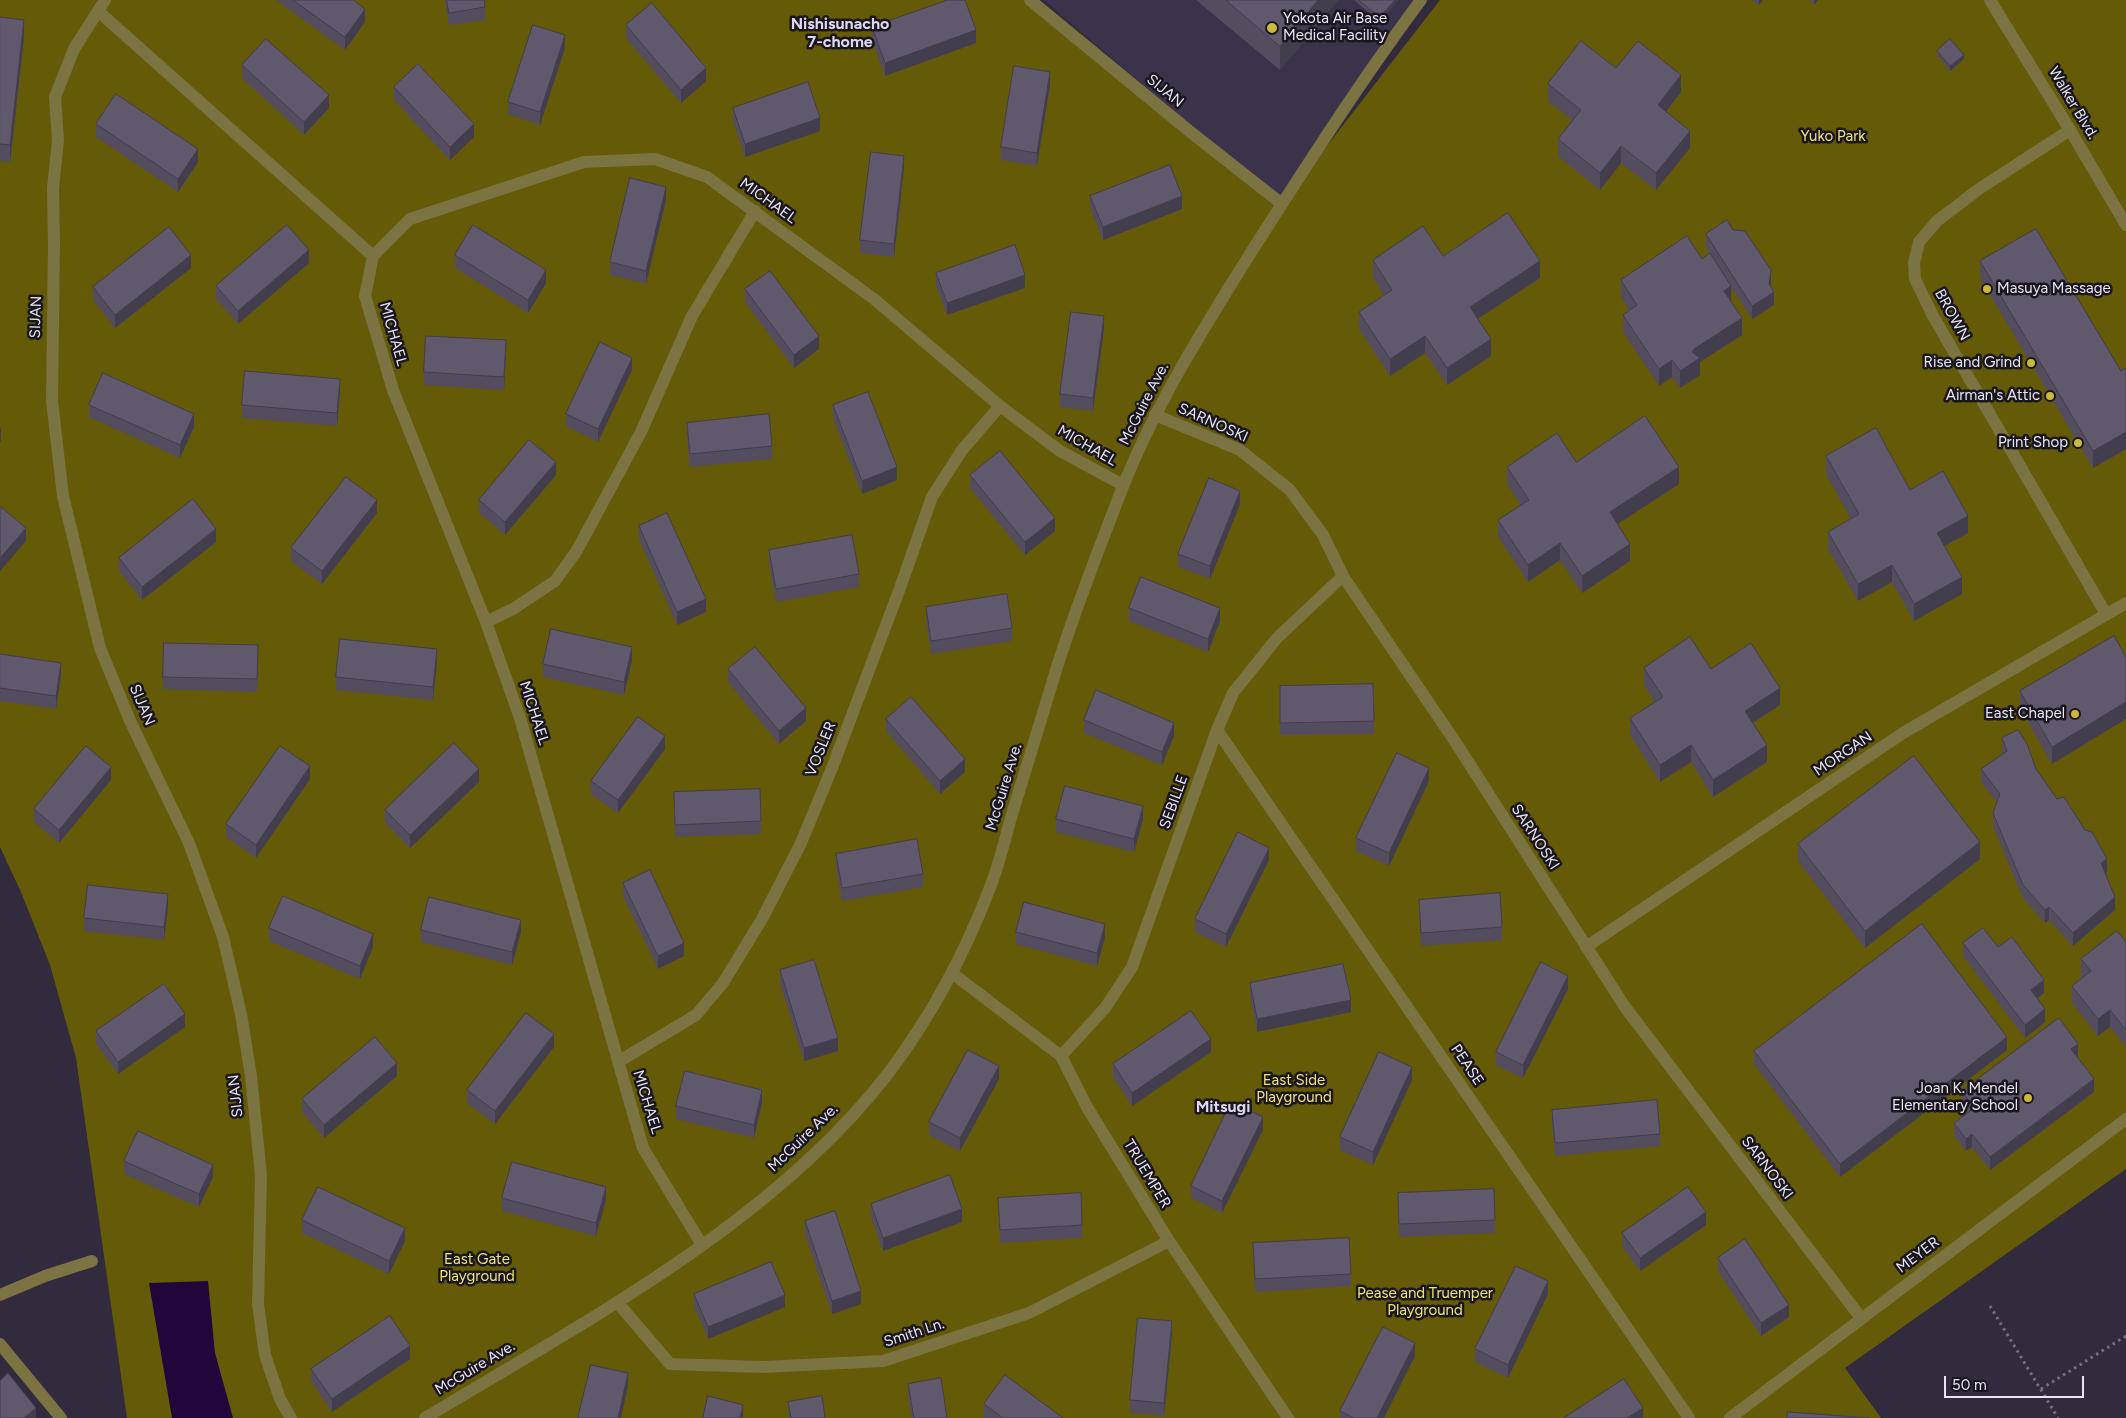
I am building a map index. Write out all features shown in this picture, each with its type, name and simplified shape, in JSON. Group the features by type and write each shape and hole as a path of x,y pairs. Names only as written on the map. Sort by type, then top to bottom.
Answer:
{"street":[{"name":"SIJAN","path":"105,0 74,49 55,97 58,140 53,188 52,401 63,496 100,648 131,723 189,842 220,929 231,971 241,1014 251,1076 261,1176 258,1304 265,1355 280,1399 291,1418"},
{"name":"SIJAN","path":"1030,0 1188,130 1282,204"},
{"name":"McGuire Ave.","path":"425,1418 616,1302 702,1245 772,1191 805,1162 892,1068 952,973 990,887 1059,661 1123,485 1155,415 1202,330 1282,204 1371,67 1421,0"},
{"name":"Walker Blvd.","path":"1990,0 2126,225"},
{"path":"98,12 373,256"},
{"name":"BROWN","path":"2070,130 1979,189 1937,221 1919,242 1914,263 1915,279 1932,316 2106,614"},
{"name":"MICHAEL","path":"702,1245 643,1148 520,718 486,622 393,390 365,296 373,256 410,218 584,162 654,159 707,176 874,299 1000,406 1060,452 1123,485"},
{"path":"486,622 513,609 555,581 576,552 640,432 692,316 755,211"},
{"name":"VOSLER","path":"618,1062 696,1015 723,983 762,919 801,843 832,768 895,603 932,497 962,450 1000,406"},
{"name":"SARNOSKI","path":"1155,415 1240,450 1290,490 1323,535 1343,576 1456,743 1625,1007 1861,1318"},
{"name":"SEBILLE","path":"1061,1056 1105,1008 1132,967 1217,730 1233,693 1277,638 1343,576"},
{"name":"MORGAN","path":"1586,946 1903,733 2126,603"},
{"name":"PEASE","path":"1217,730 1689,1418"},
{"name":"TRUEMPER","path":"952,973 1061,1056 1087,1107 1169,1241 1288,1418"},
{"name":"MEYER","path":"1730,1418 2126,1119"},
{"name":"Smith Ln.","path":"616,1302 670,1364 763,1367 884,1361 1029,1313 1169,1241"},
{"path":"0,1295 46,1276 92,1261"},
{"path":"0,1344 61,1418"}],"path":[{"path":"1990,1306 2058,1418"},
{"path":"2041,1389 2126,1336"}],"shaded area":[{"path":"1044,0 1414,0 1282,204"},
{"path":"208,1281 215,1353 233,1418 172,1418 149,1283"}],"green space":[{"path":"0,0 1032,0 1282,204 1440,0 2126,0 2126,1169 1845,1368 1881,1418 127,1418 76,1058 50,965 21,892 0,847"}],"building":[{"path":"293,0 353,0 365,9 345,37"},
{"path":"447,0 484,0 485,7 449,13"},
{"path":"948,0 965,0 976,30 885,63 872,27"},
{"path":"1226,0 1318,0 1280,46"},
{"path":"1359,0 1395,0 1380,17"},
{"path":"652,3 706,68 681,90 626,25"},
{"path":"0,17 24,20 10,145 0,144"},
{"path":"533,25 565,35 540,112 508,102"},
{"path":"266,39 329,95 304,122 242,65"},
{"path":"1950,39 1964,55 1950,66 1937,51"},
{"path":"1581,41 1616,68 1638,41 1681,75 1658,105 1690,131 1656,173 1621,146 1600,173 1558,139 1581,110 1548,84"},
{"path":"418,64 474,124 450,147 394,87"},
{"path":"1014,66 1050,72 1037,153 1001,147"},
{"path":"808,82 820,118 745,144 733,108"},
{"path":"116,94 198,149 178,179 96,124"},
{"path":"871,152 904,156 894,244 860,240"},
{"path":"1170,165 1182,196 1103,227 1090,196"},
{"path":"630,178 666,187 646,271 610,262"},
{"path":"1508,213 1540,261 1470,307 1491,339 1447,368 1425,336 1390,359 1359,312 1392,290 1373,260 1423,226 1443,256"},
{"path":"1727,220 1733,230 1745,231 1771,270 1769,284 1774,292 1752,306 1706,234"},
{"path":"287,225 309,250 238,311 216,286"},
{"path":"473,225 546,270 528,300 455,255"},
{"path":"169,227 191,255 115,315 93,287"},
{"path":"2036,229 2121,371 2126,368 2126,432 2093,451 1980,261"},
{"path":"1687,236 1702,259 1710,253 1731,286 1724,291 1742,318 1694,349 1692,352 1700,358 1680,371 1672,360 1659,369 1623,315 1637,305 1621,280"},
{"path":"1015,245 1025,275 947,303 936,273"},
{"path":"770,271 819,336 794,355 745,289"},
{"path":"1071,312 1104,316 1093,398 1060,394"},
{"path":"426,336 506,340 504,377 424,372"},
{"path":"600,342 632,358 598,429 566,414"},
{"path":"245,371 340,379 337,413 242,405"},
{"path":"103,373 194,414 180,445 89,405"},
{"path":"868,392 897,467 862,481 833,405"},
{"path":"769,414 772,446 690,454 687,423"},
{"path":"1645,416 1679,467 1610,512 1630,544 1582,576 1560,543 1528,565 1498,520 1529,500 1507,467 1557,433 1576,462"},
{"path":"1876,428 1910,490 1943,471 1968,516 1937,533 1962,577 1914,604 1892,565 1858,584 1828,532 1859,514 1826,456"},
{"path":"529,440 556,462 505,522 479,500"},
{"path":"1000,451 1055,518 1025,542 970,475"},
{"path":"346,477 377,500 322,571 291,548"},
{"path":"1209,478 1240,491 1210,566 1178,554"},
{"path":"193,499 216,529 142,587 119,558"},
{"path":"0,508 26,528 0,558"},
{"path":"667,513 706,599 677,612 639,526"},
{"path":"852,535 859,574 776,589 769,550"},
{"path":"1141,577 1220,608 1208,639 1129,608"},
{"path":"1007,594 1012,628 931,641 926,607"},
{"path":"551,629 632,647 624,682 543,664"},
{"name":"East Chapel","path":"2114,636 2126,657 2126,702 2052,747 2020,691"},
{"path":"1690,637 1711,669 1751,643 1780,688 1745,711 1767,745 1713,780 1691,745 1660,765 1630,718 1663,697 1644,668"},
{"path":"340,639 437,649 433,687 336,677"},
{"path":"164,643 258,645 257,679 163,677"},
{"path":"755,647 806,708 779,731 728,669"},
{"path":"0,654 61,663 56,696 0,688"},
{"path":"1373,684 1374,721 1280,723 1280,686"},
{"path":"1096,690 1174,723 1162,752 1084,720"},
{"path":"911,697 965,759 940,781 886,719"},
{"path":"638,717 665,736 618,800 591,781"},
{"path":"2018,730 2027,744 2036,769 2057,799 2064,797 2085,830 2092,832 2107,859 2101,863 2115,897 2073,933 2049,907 2045,910 2023,885 1993,813 2000,794 1981,769 2007,751 2002,738"},
{"path":"454,743 479,769 410,835 385,810"},
{"path":"86,746 111,767 59,830 34,809"},
{"path":"280,746 310,766 256,845 226,824"},
{"path":"1397,753 1429,768 1389,853 1356,838"},
{"path":"1914,756 1980,842 1865,931 1798,844"},
{"path":"1065,786 1143,806 1134,839 1056,819"},
{"path":"760,789 761,821 675,825 674,792"},
{"path":"1238,832 1269,848 1226,934 1195,919"},
{"path":"917,839 923,874 842,888 836,854"},
{"path":"650,870 684,943 658,956 623,883"},
{"path":"88,885 168,894 164,927 84,918"},
{"path":"1500,893 1502,927 1421,933 1419,900"},
{"path":"283,896 373,934 360,966 269,928"},
{"path":"429,897 521,920 512,952 421,930"},
{"path":"1024,902 1105,924 1097,953 1016,932"},
{"path":"1922,924 2007,1037 1840,1164 1754,1051"},
{"path":"1983,928 1998,947 2012,937 2044,980 2031,990 2045,1009 2025,1025 1963,943"},
{"path":"2117,931 2126,942 2126,1030 2110,1010 2098,1019 2072,986 2091,971 2081,959"},
{"path":"814,960 838,1038 804,1048 780,970"},
{"path":"1541,962 1568,976 1523,1065 1496,1052"},
{"path":"1343,964 1351,1000 1257,1019 1250,983"},
{"path":"164,984 185,1014 118,1062 96,1031"},
{"path":"1191,1011 1211,1039 1132,1093 1113,1064"},
{"path":"526,1013 554,1034 495,1111 467,1090"},
{"name":"Joan K. Mendel Elementary School","path":"2059,1018 2078,1044 2071,1049 2094,1079 1990,1157 1972,1134 1966,1139 1954,1123 1974,1108 1962,1091"},
{"path":"375,1037 397,1063 324,1125 302,1099"},
{"path":"968,1050 999,1066 960,1138 929,1122"},
{"path":"1379,1052 1412,1067 1373,1152 1340,1137"},
{"path":"685,1071 762,1090 754,1125 676,1106"},
{"path":"1657,1100 1660,1134 1555,1143 1552,1110"},
{"path":"1231,1102 1263,1117 1222,1201 1191,1186"},
{"path":"138,1131 213,1165 199,1194 124,1161"},
{"path":"512,1162 606,1187 596,1223 502,1198"},
{"path":"950,1175 962,1209 883,1238 871,1204"},
{"path":"318,1187 405,1228 389,1261 302,1220"},
{"path":"1688,1187 1706,1212 1640,1258 1622,1233"},
{"path":"1494,1189 1495,1220 1399,1224 1398,1193"},
{"path":"1081,1193 1082,1225 1000,1230 998,1198"},
{"path":"835,1211 861,1291 832,1301 805,1221"},
{"path":"1349,1238 1351,1274 1255,1279 1253,1243"},
{"path":"1745,1239 1789,1305 1761,1323 1718,1258"},
{"path":"771,1262 785,1295 708,1327 694,1294"},
{"path":"1516,1266 1548,1281 1508,1365 1475,1349"},
{"path":"390,1316 410,1346 332,1399 311,1369"},
{"path":"1138,1318 1172,1321 1164,1403 1130,1400"},
{"path":"1383,1327 1415,1343 1377,1418 1354,1418 1340,1411"},
{"path":"591,1365 628,1373 618,1418 578,1418"},
{"path":"8,1373 36,1408 24,1418 0,1418 0,1381"},
{"path":"1005,1375 1063,1418 1003,1418 984,1404"},
{"path":"941,1378 947,1418 914,1418 908,1384"},
{"path":"1624,1379 1643,1408 1627,1418 1564,1418"},
{"path":"708,1396 743,1405 740,1418 703,1418"},
{"path":"822,1396 825,1418 791,1418 788,1402"},
{"path":"1788,1412 1869,1418 1787,1418"}],"place":[{"name":"Yokota Air Base Medical Facility","path":"1272,28"},
{"name":"Masuya Massage","path":"1987,289"},
{"name":"Rise and Grind","path":"2031,363"},
{"name":"Airman's Attic","path":"2050,396"},
{"name":"Print Shop","path":"2078,443"},
{"name":"East Chapel","path":"2075,714"},
{"name":"Joan K. Mendel Elementary School","path":"2028,1098"}],"district":[{"name":"Nishisunacho 7-chome","path":"840,33"},
{"name":"Mitsugi","path":"1223,1107"}],"park label":[{"name":"Yuko Park","path":"1833,137"},
{"name":"East Side Playground","path":"1294,1090"},
{"name":"East Gate Playground","path":"477,1268"},
{"name":"Pease and Truemper Playground","path":"1425,1302"}]}
